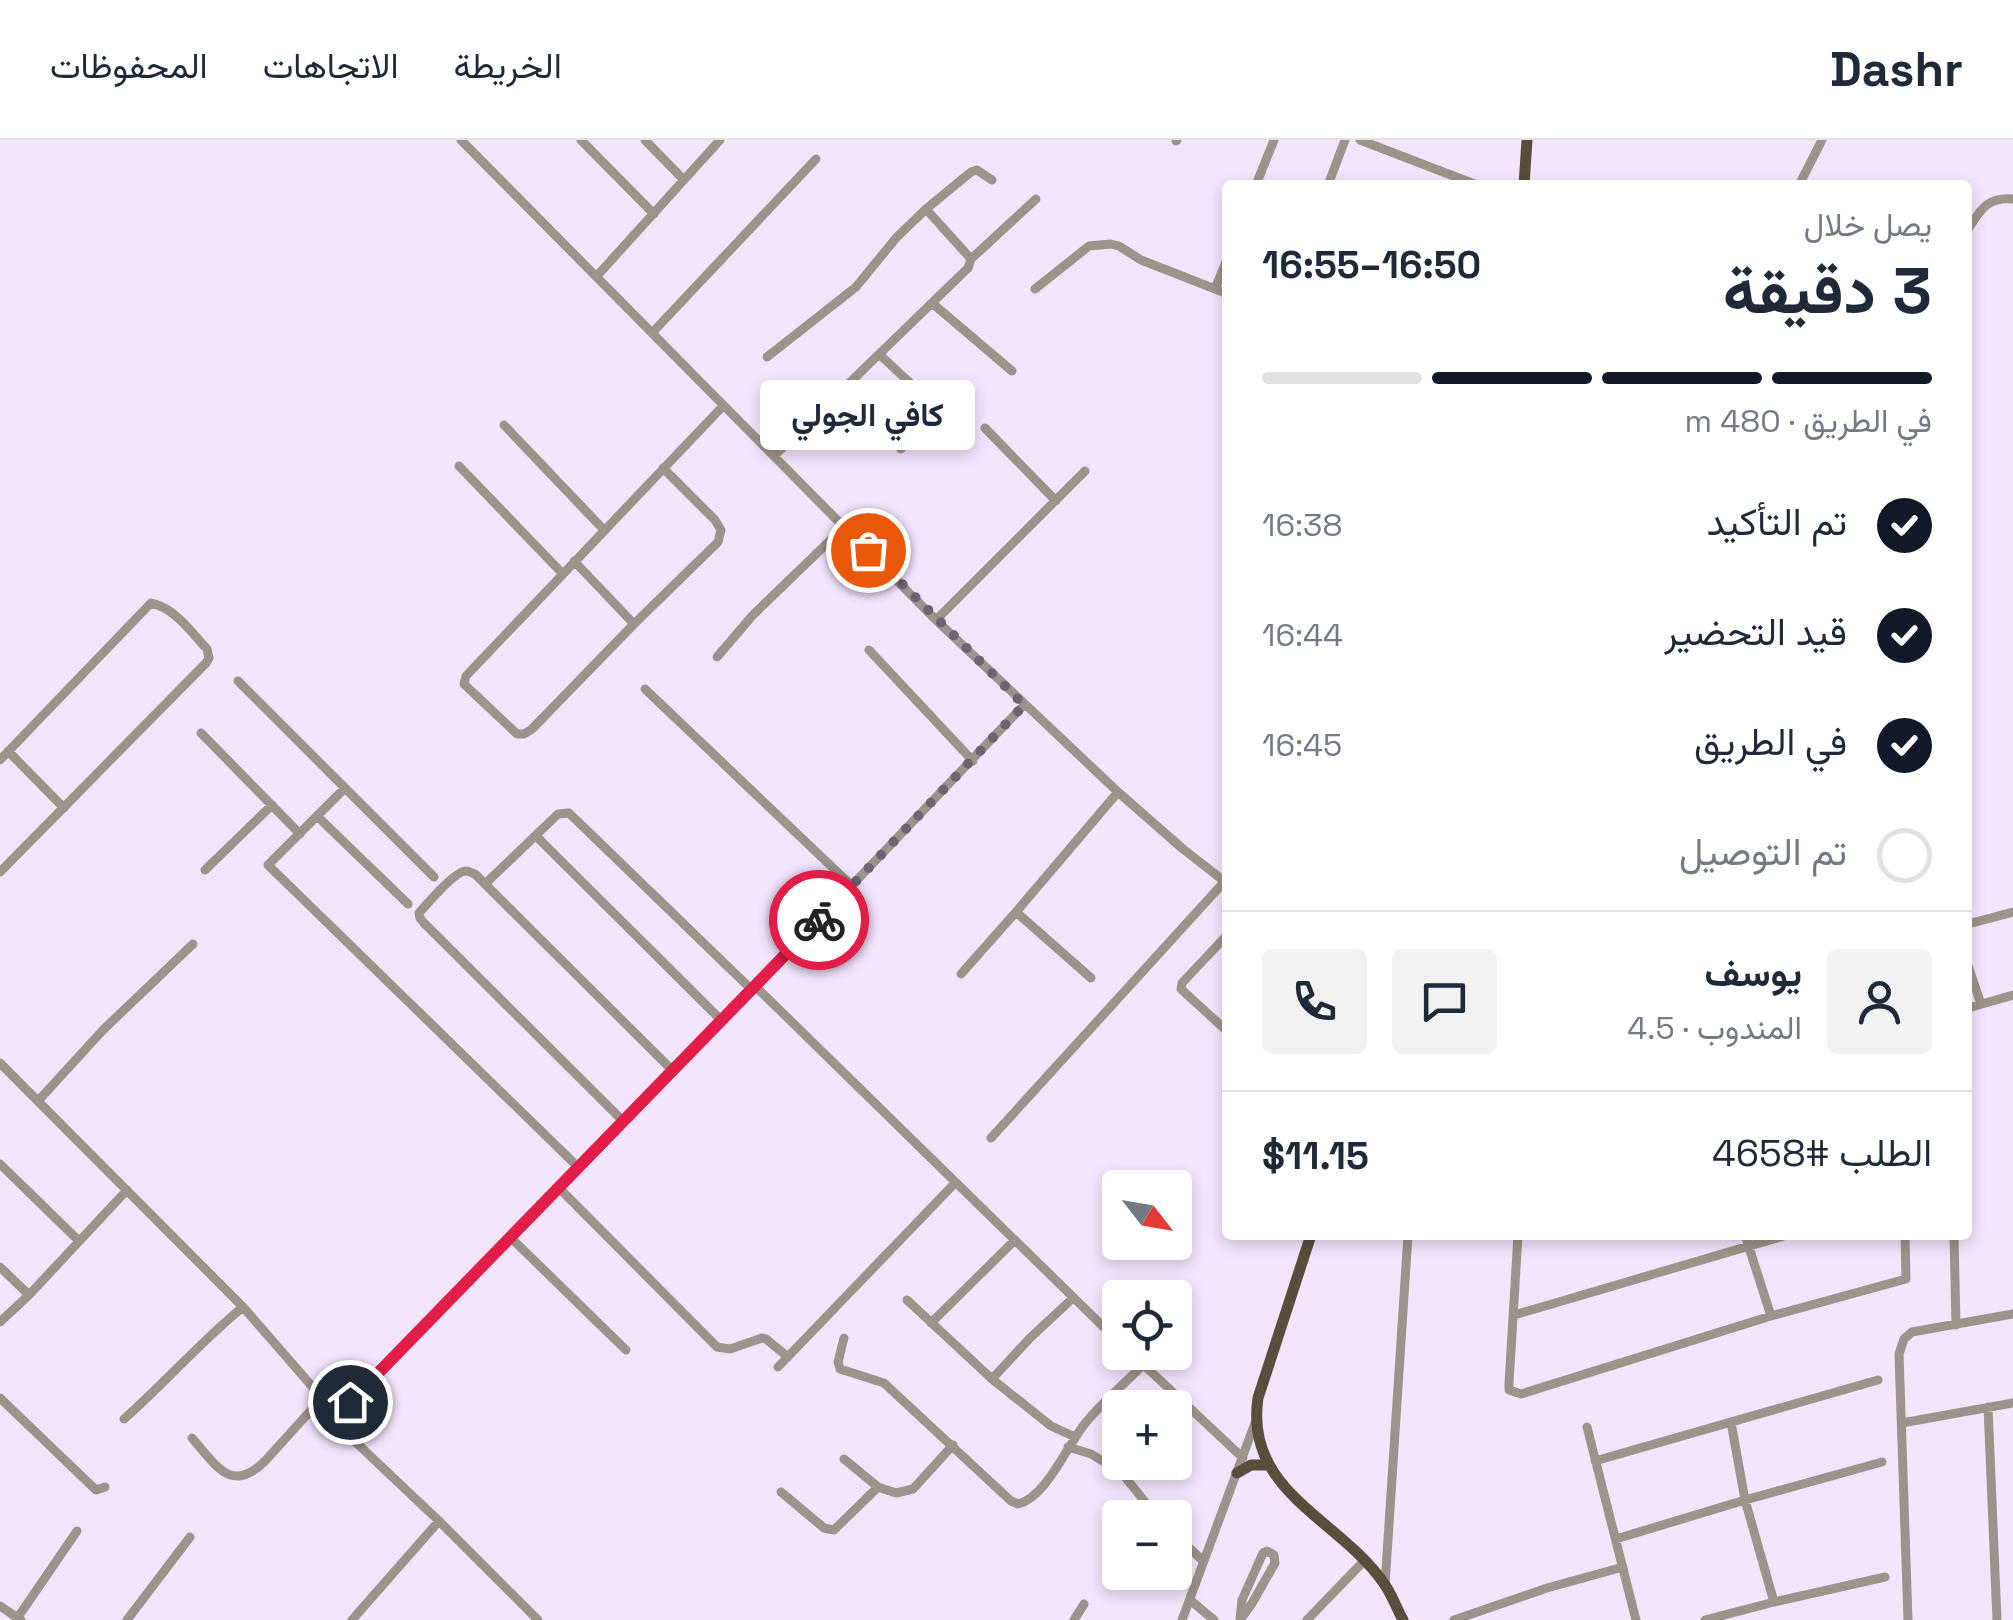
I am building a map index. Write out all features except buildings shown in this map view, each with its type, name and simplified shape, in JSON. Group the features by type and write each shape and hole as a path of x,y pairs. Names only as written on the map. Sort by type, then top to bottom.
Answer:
{"main road":[{"path":"1524,180 1527,140"},
{"path":"1309,1240 1258,1398 1260,1445 1268,1465 1290,1494 1385,1584 1402,1620"},
{"path":"1237,1473 1251,1466 1268,1465"}],"street":[{"path":"461,140 936,620 1118,792 1222,879"},
{"path":"581,140 654,214"},
{"path":"645,140 684,180"},
{"path":"596,276 720,140"},
{"path":"1258,180 1274,140"},
{"path":"1330,180 1346,140"},
{"path":"1360,140 1465,180"},
{"path":"1802,180 1822,140"},
{"path":"652,333 816,159"},
{"path":"767,357 856,287 896,238 971,172 978,170 992,180"},
{"path":"774,456 968,268 971,258 1036,199"},
{"path":"1972,223 1992,200 2013,200"},
{"path":"926,209 971,258"},
{"path":"1035,289 1089,246 1111,244 1140,260 1222,292"},
{"path":"1215,289 1222,272"},
{"path":"932,303 1012,371"},
{"path":"880,356 936,407 901,449"},
{"path":"663,468 715,520 720,537 532,729 524,734 511,730 464,684 466,676 562,573 722,406"},
{"path":"504,425 604,530"},
{"path":"986,428 1056,501"},
{"path":"460,466 562,573"},
{"path":"936,620 1086,471"},
{"path":"717,657 752,616 845,526"},
{"path":"574,561 634,624"},
{"path":"0,760 145,606 158,604 172,612 207,649 206,663 0,872"},
{"path":"869,650 972,760"},
{"path":"238,681 434,877"},
{"path":"645,688 852,886"},
{"path":"337,1415 1024,705"},
{"path":"201,733 300,834"},
{"path":"8,751 64,808"},
{"path":"345,788 268,866 579,1168"},
{"path":"961,974 1118,792"},
{"path":"206,870 272,805"},
{"path":"486,883 558,814 574,816 1102,1326"},
{"path":"317,816 408,904"},
{"path":"536,836 722,1020"},
{"path":"624,1122 420,918 426,904 462,871 471,872 673,1071"},
{"path":"990,1138 1222,886"},
{"path":"1016,912 1091,978"},
{"path":"1972,923 2013,912"},
{"path":"1222,941 1181,989 1222,1027"},
{"path":"38,1101 103,1030 194,944"},
{"path":"1972,978 1981,1004"},
{"path":"1972,1007 2013,995"},
{"path":"0,1063 242,1307 323,1397 346,1434 538,1620"},
{"path":"0,1164 79,1241"},
{"path":"778,1367 955,1183"},
{"path":"559,1188 717,1347 730,1348 762,1338 788,1357"},
{"path":"0,1322 127,1190"},
{"path":"510,1238 626,1350"},
{"path":"931,1322 1015,1240"},
{"path":"1385,1584 1408,1240"},
{"path":"1518,1240 1509,1390 1520,1394 1771,1316 1906,1280 1905,1240"},
{"path":"1747,1240 1771,1316"},
{"path":"1514,1314 1770,1240"},
{"path":"1954,1240 1956,1325"},
{"path":"0,1266 29,1295"},
{"path":"992,1379 1073,1298"},
{"path":"907,1300 992,1379 1051,1426 1074,1437"},
{"path":"124,1419 242,1307"},
{"path":"1908,1620 1899,1354 1904,1338 1912,1332 2013,1314"},
{"path":"844,1338 840,1369 884,1383 1018,1504 1031,1498 1093,1414 1139,1370"},
{"path":"1147,1370 1243,1458"},
{"path":"1595,1461 1878,1380"},
{"path":"192,1438 224,1474 241,1477 256,1470 323,1397"},
{"path":"0,1398 96,1490 106,1488"},
{"path":"1902,1423 2013,1402"},
{"path":"1988,1407 1997,1620"},
{"path":"1182,1620 1256,1420"},
{"path":"1731,1422 1745,1500 1774,1602"},
{"path":"1587,1427 1636,1620"},
{"path":"844,1459 878,1487 896,1493 912,1489 953,1445"},
{"path":"1068,1447 1091,1454 1122,1472 1144,1500"},
{"path":"1616,1539 1882,1462"},
{"path":"782,1492 830,1531 878,1487"},
{"path":"352,1620 439,1520"},
{"path":"0,1606 18,1619 77,1531"},
{"path":"127,1620 190,1536"},
{"path":"1192,1550 1204,1561"},
{"path":"1271,1552 1275,1563 1240,1620 1242,1600 1263,1553 1271,1552"},
{"path":"1307,1620 1364,1561"},
{"path":"1454,1620 1546,1588 1623,1567"},
{"path":"1706,1620 1886,1576"},
{"path":"1190,1600 1214,1620"},
{"path":"1074,1620 1084,1604"}],"way so far":[{"path":"819,920 1024,705 868,550"}],"place":[{"name":"كافي الجولي","path":"868,550"}],"route":[{"path":"350,1402 819,920"}]}
